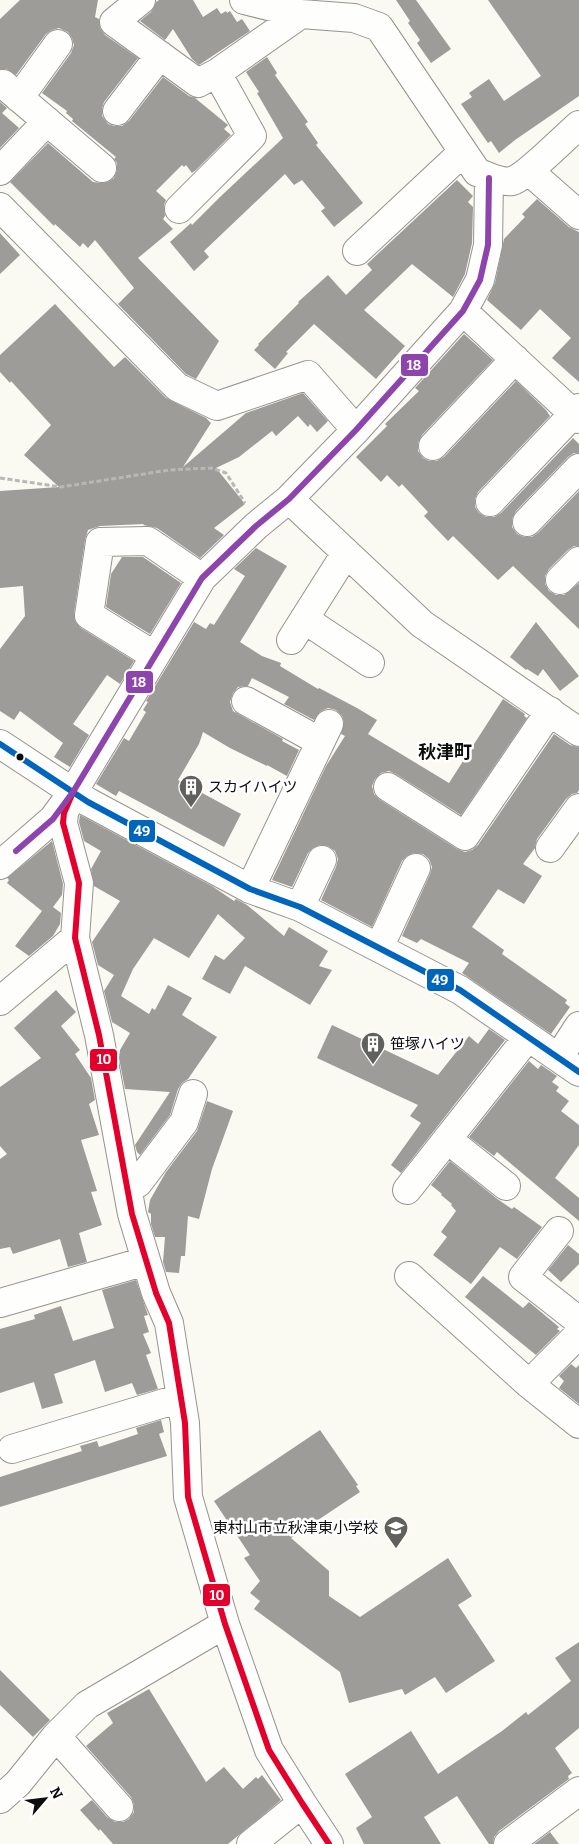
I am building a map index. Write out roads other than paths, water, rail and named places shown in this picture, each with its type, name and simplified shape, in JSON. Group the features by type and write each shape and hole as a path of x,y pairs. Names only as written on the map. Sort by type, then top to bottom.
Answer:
{"street":[{"path":"141,0 114,22 198,83 218,73 300,14"},
{"path":"244,0 300,14 355,9 379,27 478,172 489,178 512,181 529,171 579,124"},
{"path":"58,44 11,91 102,168"},
{"path":"117,111 160,55"},
{"path":"178,209 252,136 218,73"},
{"path":"0,172 47,121"},
{"path":"357,251 464,152"},
{"path":"529,171 579,215"},
{"path":"0,865 53,819 73,792 202,578 256,526 289,499 356,430 463,311 480,280 488,246 489,178"},
{"path":"2,212 177,387 217,406 308,375 356,430"},
{"path":"463,311 577,414 490,502"},
{"path":"433,446 515,358"},
{"path":"527,522 579,468"},
{"path":"289,499 422,624 550,710 579,732"},
{"path":"155,656 88,615 100,542 148,541 202,578"},
{"path":"346,553 297,630 370,663"},
{"path":"560,580 579,561"},
{"path":"246,701 324,733 250,889"},
{"path":"394,799 465,836 503,798 550,710"},
{"path":"0,744 88,802 250,889 300,907 460,990 528,1038 569,1064 579,1026"},
{"path":"73,792 64,813 63,823 79,883 75,938 100,1036 132,1214 156,1293 169,1323 185,1424 188,1497 225,1624 269,1750 330,1844"},
{"path":"550,848 579,808"},
{"path":"300,907 322,860"},
{"path":"379,948 416,868"},
{"path":"0,1001 75,938"},
{"path":"407,1190 528,1038"},
{"path":"127,1184 138,1182 184,1122 193,1094"},
{"path":"447,1139 506,1186"},
{"path":"559,1230 524,1277 579,1321"},
{"path":"0,1303 146,1261"},
{"path":"409,1276 529,1384 579,1424"},
{"path":"529,1384 579,1334"},
{"path":"12,1449 181,1398"},
{"path":"0,1798 18,1783 56,1736 86,1705 225,1624"},
{"path":"56,1736 119,1807"},
{"path":"508,1844 579,1791"},
{"path":"251,1844 302,1803"}],"place":[{"name":"スカイハイツ","path":"191,808"},
{"name":"笹塚ハイツ","path":"373,1065"},
{"name":"東村山市立秋津東小学校","path":"396,1549"}],"district":[{"name":"秋津町","path":"445,752"}]}
